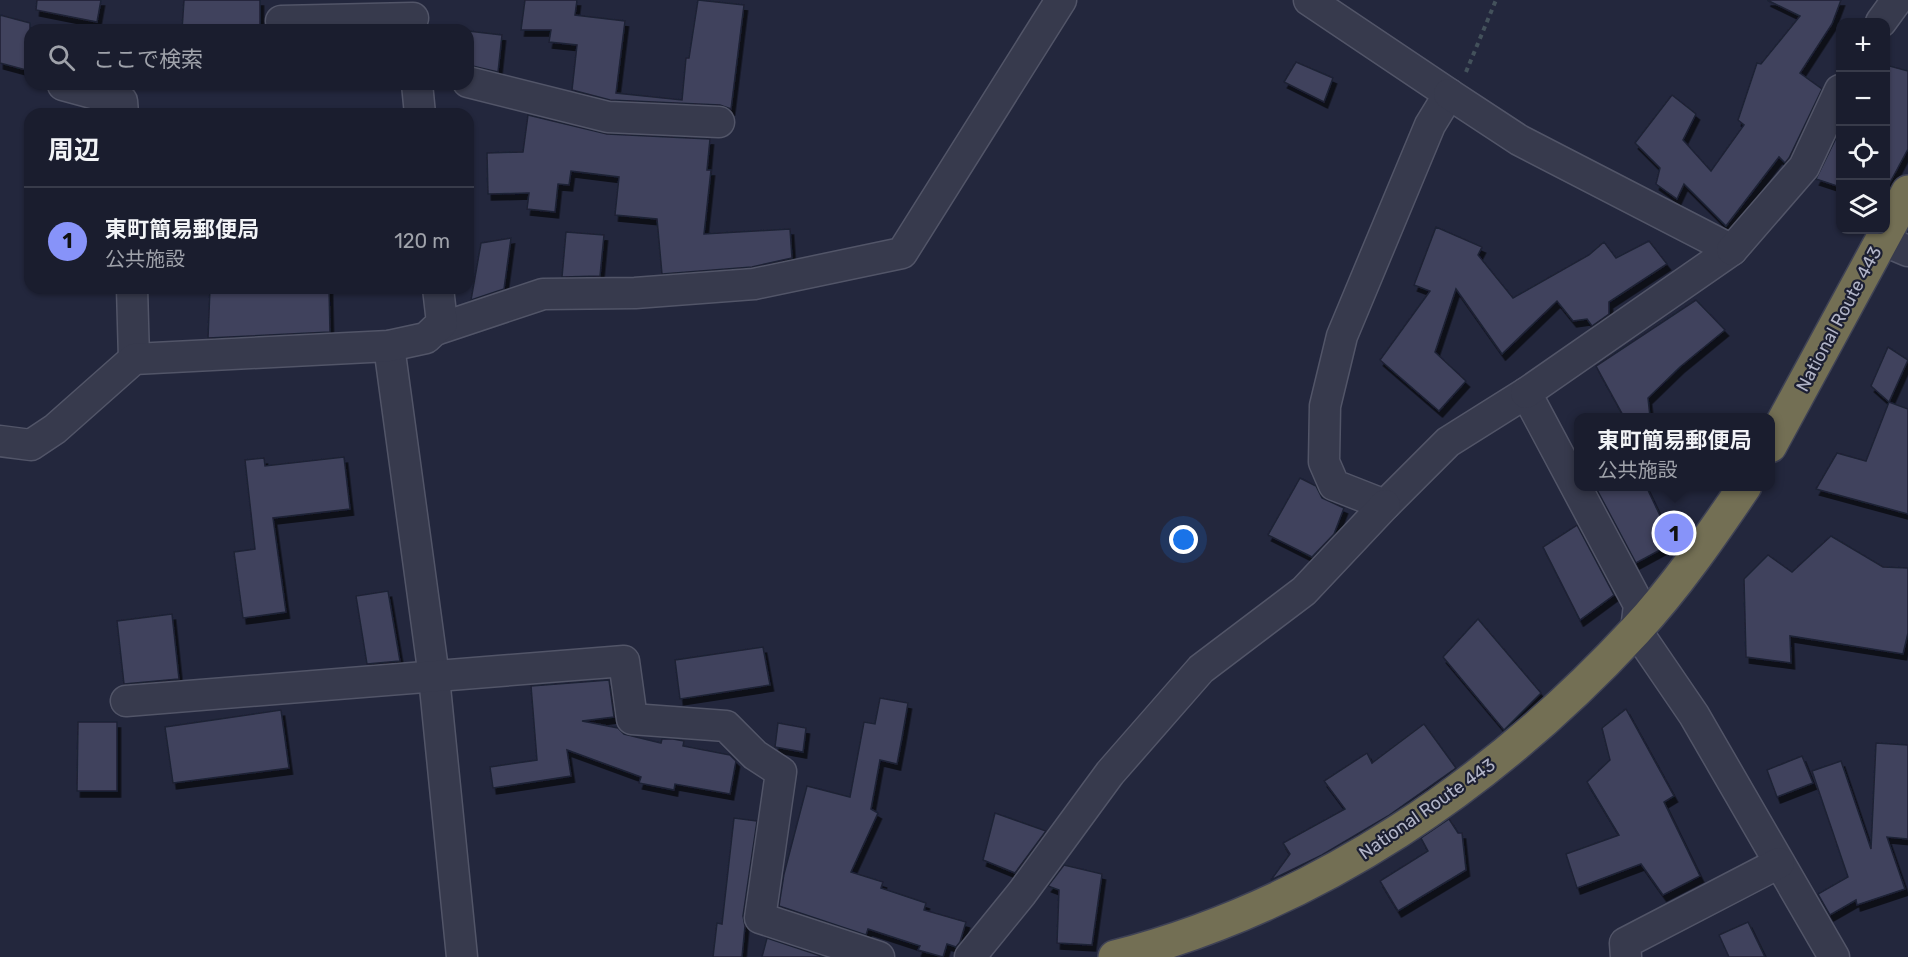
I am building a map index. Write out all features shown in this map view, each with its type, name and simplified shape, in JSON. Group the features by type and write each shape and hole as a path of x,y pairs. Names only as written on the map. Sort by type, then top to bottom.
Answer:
{"highway":[{"name":"National Route 443","path":"1775,438 1895,245 1908,192"},
{"name":"National Route 443","path":"1115,957 1165,951 1353,861 1454,795 1537,728 1636,630 1694,560 1742,491"}],"street":[{"path":"435,330 543,294 635,293 754,284 902,253 1061,0"},
{"path":"1309,0 1519,140 1732,250"},
{"path":"1884,18 1897,0"},
{"path":"281,21 413,16"},
{"path":"474,84 608,117 719,122"},
{"path":"81,90 122,101 123,108"},
{"path":"418,90 419,108"},
{"path":"1385,505 1334,485 1324,462 1324,406 1342,336 1431,125 1449,94"},
{"path":"970,957 1022,894 1110,773 1201,669 1304,591 1448,442 1526,393 1732,250 1804,167 1836,99"},
{"path":"132,294 134,359"},
{"path":"0,441 31,445 55,429 134,359 390,346 426,338 442,323 439,294"},
{"path":"390,346 434,677 462,957"},
{"path":"1526,393 1574,483"},
{"path":"1578,491 1639,605 1636,630 1694,715 1834,957"},
{"path":"126,702 624,661 632,719 726,726 755,755 781,772 760,918 879,957"},
{"path":"1626,957 1625,943 1779,863"}],"path":[{"path":"1449,94 1461,83 1496,0"}],"building":[{"path":"37,0 101,0 97,22 36,10"},
{"path":"184,0 260,0 260,24 182,24"},
{"path":"525,0 577,0 575,15 625,21 616,93 682,100 686,58 689,58 698,0 744,5 731,109 720,105 610,100 572,90 577,45 549,42 551,30 521,30"},
{"path":"1767,0 1841,0 1832,24 1800,73 1822,89 1789,158 1785,163 1779,157 1726,226 1684,184 1677,199 1656,184 1660,168 1635,143 1672,95 1696,114 1683,140 1711,171 1744,125 1738,120 1757,63 1761,64 1800,16"},
{"path":"0,15 30,23 24,24 24,69 0,63"},
{"path":"474,32 502,35 498,72 474,66"},
{"path":"1296,62 1333,78 1324,102 1284,82"},
{"path":"1890,66 1908,71 1908,149 1890,183"},
{"path":"528,115 607,134 710,139 707,170 711,170 704,234 790,229 792,258 752,267 662,274 657,219 615,215 619,177 571,171 569,185 558,184 555,212 527,209 529,193 488,194 487,153 523,152"},
{"path":"1836,138 1836,186 1816,179"},
{"path":"1436,227 1482,247 1478,255 1513,298 1589,255 1604,242 1616,258 1649,241 1667,264 1609,302 1609,314 1592,326 1587,319 1573,321 1557,301 1502,354 1456,289 1435,352 1466,381 1439,411 1380,360 1430,291 1414,285"},
{"path":"566,232 604,235 600,276 562,277"},
{"path":"511,238 504,289 471,300 474,294 481,243"},
{"path":"210,294 329,294 330,332 208,338"},
{"path":"1696,300 1725,330 1680,367 1648,398 1650,413 1622,413 1596,366"},
{"path":"1888,347 1908,360 1889,402 1871,386"},
{"path":"1889,402 1908,409 1908,514 1816,489 1837,453 1866,461"},
{"path":"344,457 350,509 273,518 286,612 243,618 234,552 255,549 245,460 264,458 265,466"},
{"path":"1300,478 1316,486 1322,498 1344,508 1334,534 1312,557 1268,535"},
{"path":"1598,491 1648,491 1673,543 1636,563"},
{"path":"1577,525 1614,595 1580,620 1543,547"},
{"path":"1831,536 1883,567 1908,568 1908,633 1903,654 1790,636 1791,663 1746,657 1744,579 1768,555 1792,572"},
{"path":"388,591 400,661 367,664 356,596"},
{"path":"172,614 179,679 124,684 117,621"},
{"path":"1478,619 1541,693 1504,730 1443,657"},
{"path":"763,647 770,685 680,699 675,660"},
{"path":"609,680 614,717 582,721 618,728 624,734 661,743 662,739 673,739 684,741 683,746 730,755 736,761 730,794 675,784 674,790 639,783 641,777 567,750 571,776 493,788 490,767 537,760 531,686"},
{"path":"880,698 908,703 897,764 880,760 871,809 878,813 851,872 883,882 881,888 926,903 924,910 966,922 960,942 956,947 947,944 943,957 918,950 920,946 868,929 866,935 779,906 784,874 807,786 850,797 864,722 875,724"},
{"path":"1626,709 1674,796 1664,802 1700,876 1663,895 1641,864 1577,888 1566,854 1619,835 1587,782 1610,760 1602,728"},
{"path":"281,710 289,768 173,783 165,727"},
{"path":"78,722 117,722 117,791 77,791"},
{"path":"778,723 806,728 803,752 775,747"},
{"path":"1424,724 1456,768 1388,816 1322,855 1271,880 1290,854 1283,843 1345,809 1324,781 1367,753 1372,763"},
{"path":"1876,743 1908,745 1908,839 1887,837 1905,889 1857,905 1856,900 1830,915 1818,894 1848,877 1812,771 1841,761 1871,849"},
{"path":"1802,756 1813,783 1777,797 1767,770"},
{"path":"995,813 1046,831 1015,873 983,860"},
{"path":"734,818 757,821 743,916 745,926 742,957 713,957 717,923 722,924"},
{"path":"1449,819 1458,833 1462,833 1466,870 1398,911 1380,881 1428,851 1421,838"},
{"path":"1064,865 1102,874 1092,945 1057,943 1059,890 1048,886"},
{"path":"1748,922 1765,957 1729,957 1719,935"},
{"path":"767,938 824,957 762,957"}],"place":[{"name":"東町簡易郵便局","path":"1674,533"}]}
